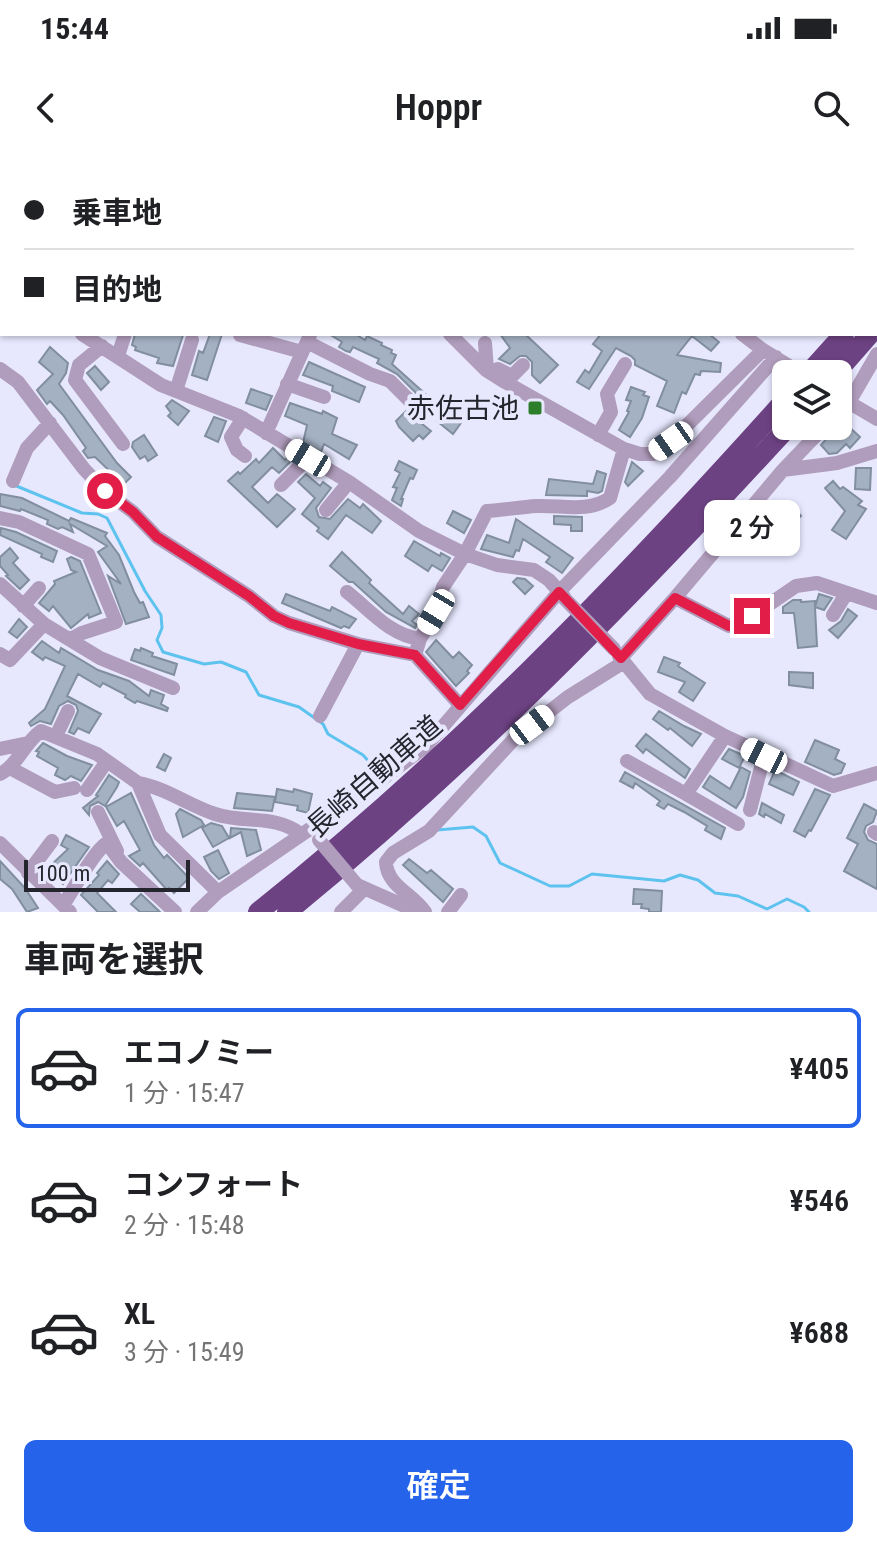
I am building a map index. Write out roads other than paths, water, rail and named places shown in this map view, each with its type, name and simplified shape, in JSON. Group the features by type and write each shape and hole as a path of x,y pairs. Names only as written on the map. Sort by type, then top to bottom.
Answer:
{"highway":[{"path":"821,360 842,336"},
{"path":"847,360 868,336"},
{"name":"長崎自動車道","path":"258,912 380,810 478,721 597,602 772,414"},
{"name":"長崎自動車道","path":"287,912 406,812 562,665 776,440"}],"street":[{"path":"85,336 161,385 243,418 349,482 419,531 465,554 497,565 534,570 549,580 620,656 650,694 725,736 833,786 877,773"},
{"path":"118,356 124,336"},
{"path":"249,336 306,342 390,381 419,410"},
{"path":"452,336 488,371 598,435 640,454 653,454 776,358"},
{"path":"745,336 779,360"},
{"path":"176,391 192,340"},
{"path":"266,433 306,342"},
{"path":"485,343 488,371"},
{"path":"102,346 79,365 75,380 123,444"},
{"path":"852,388 877,354"},
{"path":"197,912 218,892 310,834 426,746 776,358"},
{"path":"598,435 611,412 607,394 625,364"},
{"path":"488,371 496,368 512,376 523,365"},
{"path":"0,369 18,382 105,491 133,512 157,537 289,623 358,644 415,655 460,705"},
{"path":"287,384 324,397"},
{"path":"852,408 877,419"},
{"path":"243,418 231,437 237,450 245,456"},
{"path":"13,481 27,448 50,423"},
{"path":"425,912 391,880 386,862 393,853 429,831 515,738 620,656 675,598 812,440"},
{"path":"415,655 420,639 436,612 443,587 465,554 487,511 600,505 610,498 624,449"},
{"path":"783,470 837,463 877,451"},
{"path":"281,485 308,458"},
{"path":"326,510 349,482"},
{"path":"0,518 19,522 88,554 116,622 71,639"},
{"path":"675,598 729,626 752,616 796,586 817,583 877,603"},
{"path":"0,584 44,624 100,658 173,688"},
{"path":"23,606 39,588"},
{"path":"347,592 374,618 412,638 420,639"},
{"path":"833,615 846,594"},
{"path":"0,654 10,660 44,624"},
{"path":"320,716 358,644"},
{"path":"56,736 68,711"},
{"path":"107,761 81,789 55,792 5,771 41,731 56,736 107,761 138,783 157,787 215,814 287,824 310,834 360,887 418,912"},
{"path":"686,794 725,736"},
{"path":"0,749 28,743"},
{"path":"750,810 764,756"},
{"path":"627,761 738,824"},
{"path":"138,783 160,835 218,892"},
{"path":"98,812 121,862"},
{"path":"28,873 52,841"},
{"path":"0,843 66,908 97,849 107,843 121,862 175,912"},
{"path":"341,912 360,887"},
{"path":"448,912 461,895"}],"waterway":[{"path":"14,485 82,513 107,518 161,615 162,628 157,640 163,652 204,664 221,662 246,672 259,695 299,707 323,724 328,734 363,755 380,774"},
{"path":"437,830 473,827 486,836 500,863 550,886 569,886 592,874 664,881 680,875 698,880 715,893 738,896 767,909 787,899 809,912"}],"place":[{"name":"赤佐古池","path":"535,408"}]}
